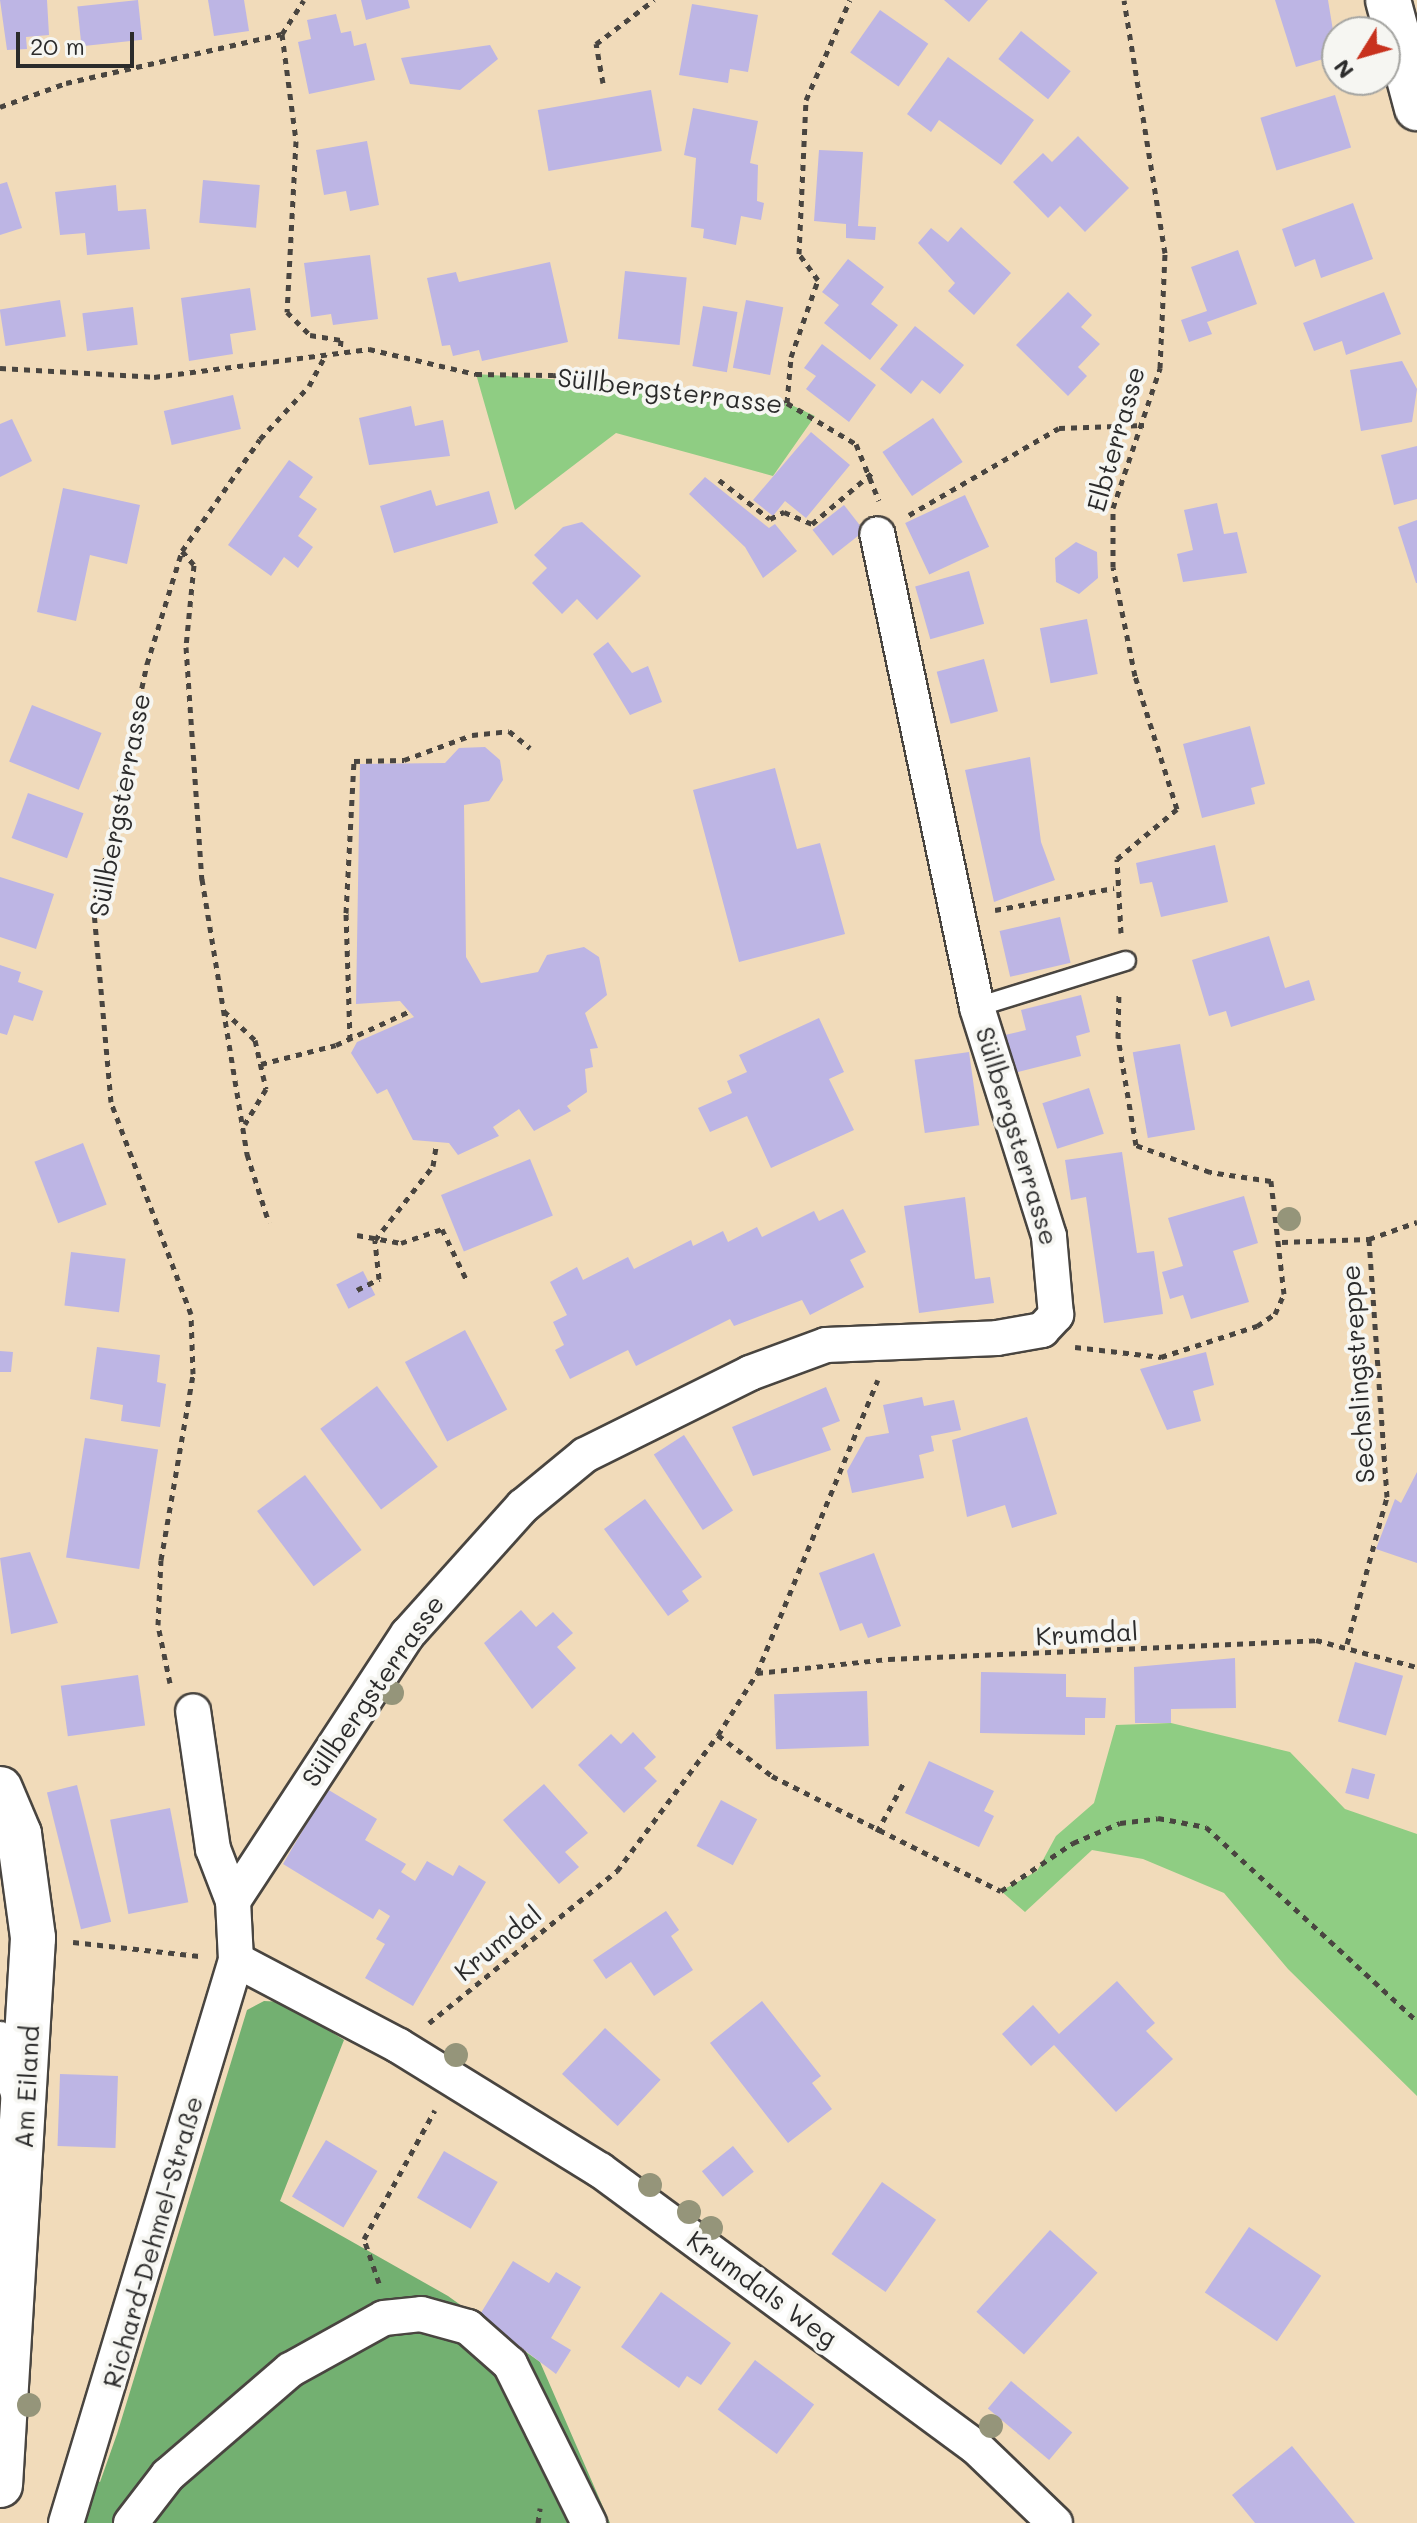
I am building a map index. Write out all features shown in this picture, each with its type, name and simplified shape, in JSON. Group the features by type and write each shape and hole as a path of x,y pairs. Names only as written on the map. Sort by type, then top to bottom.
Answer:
{"street":[{"path":"1388,0 1417,108"},
{"name":"Süllbergsterrasse","path":"233,1901 408,1634 554,1478 645,1421 788,1357 897,1339 1012,1336 1042,1330 1056,1315 1049,1236 977,1007 962,916 877,534"},
{"path":"193,1711 213,1849 233,1901 236,1960"},
{"name":"Am Eiland","path":"0,1789 19,1834 33,1938 26,2116 0,2485"},
{"name":"Krumdals Weg","path":"236,1960 399,2046 600,2170 963,2437 1055,2523"},
{"name":"Richard-Dehmel-Straße","path":"66,2523 236,1960"},
{"path":"0,2039 26,2116"},
{"path":"131,2523 168,2475 247,2403 330,2345 390,2316 421,2314 468,2327 510,2364 589,2523"}],"lane":[{"path":"977,1007 1122,962"}],"path":[{"path":"304,0 282,34 296,141 287,312 310,335 341,340 340,352"},
{"path":"603,83 596,44 654,0"},
{"path":"787,403 791,357 818,280 799,254 806,100 850,0"},
{"name":"Elbterrasse","path":"1087,1350 1161,1357 1257,1326 1275,1314 1284,1294 1282,1242 1271,1181 1210,1172 1136,1145 1118,1038 1122,962 1114,888 1117,859 1177,809 1135,676 1113,567 1113,508 1144,425 1160,368 1165,253 1124,0"},
{"path":"0,107 66,83 282,34"},
{"name":"Süllbergsterrasse","path":"0,368 154,377 369,349 476,374 553,375 787,403 842,431 873,472"},
{"name":"Süllbergsterrasse","path":"193,1711 168,1682 158,1625 161,1560 193,1374 191,1314 111,1102 94,911 147,664 182,551 260,439 309,386 326,354"},
{"path":"873,472 877,534 1059,428 1144,425"},
{"path":"719,480 770,519 792,513 812,524 873,472"},
{"path":"182,551 194,565 188,678 202,879 245,1124 269,1223"},
{"path":"350,1040 346,913 354,761 404,760 472,735 509,731 530,748"},
{"path":"962,916 1114,888"},
{"path":"224,1010 255,1040 266,1089 245,1124"},
{"path":"261,1064 350,1040 410,1011"},
{"path":"357,1290 379,1279 375,1240 433,1166 436,1147"},
{"path":"1282,1242 1369,1239 1417,1222"},
{"path":"357,1235 401,1243 442,1229 467,1281"},
{"name":"Sechslingstreppe","path":"1347,1644 1387,1497 1369,1239"},
{"name":"Krumdal","path":"399,2046 617,1871 718,1735 757,1673 897,1339"},
{"name":"Krumdal","path":"757,1673 889,1659 1347,1644 1417,1667"},
{"path":"718,1735 772,1776 877,1832 1001,1891 1073,1843 1120,1823 1158,1818 1206,1827 1417,2021"},
{"path":"877,1832 904,1782"},
{"path":"33,1938 236,1960"},
{"path":"390,2316 364,2239 453,2078"}],"green space":[{"path":"476,374 652,386 787,403 815,416 773,476 616,433 515,510"},
{"path":"1171,1723 1290,1752 1345,1809 1417,1834 1417,2096 1288,1969 1224,1893 1143,1859 1092,1850 1025,1912 1001,1891 1037,1871 1056,1836 1094,1803 1116,1725"},
{"path":"264,2001 285,2002 344,2040 280,2201 448,2296 540,2362 610,2523 73,2523 88,2475 100,2482 117,2434 247,2010"}],"building":[{"path":"0,0 47,0 49,35 26,37 27,49 7,50"},
{"path":"138,0 142,40 82,46 77,6"},
{"path":"208,0 244,0 249,31 214,36"},
{"path":"361,0 408,0 410,8 366,20"},
{"path":"944,0 988,0 969,22"},
{"path":"1275,0 1328,0 1331,16 1321,16 1321,60 1296,67"},
{"path":"692,4 758,15 748,72 730,69 728,83 679,75"},
{"path":"880,10 928,44 899,86 850,53"},
{"path":"336,14 341,33 351,31 354,46 366,43 375,80 309,94 298,42 311,39 307,20"},
{"path":"1021,31 1071,71 1048,99 998,59"},
{"path":"490,45 498,59 460,90 410,84 401,58"},
{"path":"948,57 1034,120 1001,165 939,120 931,132 907,114"},
{"path":"651,90 662,151 549,171 538,110"},
{"path":"1335,96 1351,148 1276,170 1260,118"},
{"path":"693,108 758,121 750,163 758,165 757,201 764,203 761,220 741,216 736,245 703,238 704,229 691,227 696,158 684,155"},
{"path":"1078,136 1129,188 1085,232 1060,206 1048,218 1013,182 1043,153 1052,162"},
{"path":"367,141 379,205 350,211 346,191 324,195 316,150"},
{"path":"819,150 863,152 858,226 876,227 875,240 846,238 846,224 814,221"},
{"path":"203,180 260,185 256,228 199,223"},
{"path":"7,182 22,228 0,235 0,184"},
{"path":"116,185 118,211 146,209 150,249 87,255 85,233 60,235 55,192"},
{"path":"1353,203 1373,259 1321,278 1315,259 1295,267 1282,229"},
{"path":"961,227 1011,273 974,315 948,291 955,283 918,243 931,228 948,242"},
{"path":"1238,250 1257,304 1207,322 1212,334 1189,342 1181,320 1207,311 1191,267"},
{"path":"370,255 378,319 333,325 331,314 311,317 304,263"},
{"path":"848,259 884,287 871,304 898,325 870,360 824,323 839,305 822,292"},
{"path":"550,262 568,342 482,361 479,350 453,356 450,345 442,346 427,278 456,272 459,282"},
{"path":"625,271 687,277 680,345 618,339"},
{"path":"250,288 256,330 230,334 233,354 189,361 181,298"},
{"path":"1068,292 1092,315 1081,327 1100,344 1078,367 1087,376 1068,396 1016,345"},
{"path":"1384,292 1401,334 1346,355 1342,341 1314,351 1303,323"},
{"path":"60,300 66,337 6,346 0,310"},
{"path":"746,300 783,307 770,375 733,368"},
{"path":"703,306 737,312 727,372 692,366"},
{"path":"133,307 138,345 87,351 82,313"},
{"path":"915,326 964,365 940,394 922,380 911,394 880,369"},
{"path":"822,344 876,385 849,422 806,389 816,376 804,368"},
{"path":"1402,361 1417,389 1412,422 1361,431 1350,370"},
{"path":"233,395 241,429 172,445 164,411"},
{"path":"411,406 415,426 443,420 450,456 369,465 359,418"},
{"path":"933,418 963,462 912,496 882,452"},
{"path":"12,419 32,461 0,477 0,424"},
{"path":"811,432 850,465 806,518 785,501 773,516 753,500"},
{"path":"1417,446 1417,499 1394,505 1381,455"},
{"path":"289,460 313,477 299,497 317,509 298,536 313,547 298,568 284,557 271,576 228,545"},
{"path":"705,477 769,528 775,524 797,551 763,578 745,547 689,494"},
{"path":"63,488 140,505 127,564 90,555 76,621 37,612"},
{"path":"431,490 436,506 489,491 498,523 394,553 380,506"},
{"path":"965,495 989,547 929,575 905,523"},
{"path":"1217,503 1224,534 1237,532 1247,573 1183,582 1177,554 1193,550 1184,510"},
{"path":"844,505 864,531 833,556 812,530"},
{"path":"1417,520 1417,583 1416,583 1398,527"},
{"path":"582,522 641,576 597,620 577,599 562,614 532,583 547,568 534,555 563,527"},
{"path":"1076,542 1097,552 1098,578 1079,594 1056,582 1055,558"},
{"path":"969,571 984,624 930,639 915,586"},
{"path":"1087,619 1098,674 1051,683 1040,628"},
{"path":"608,642 632,673 648,666 662,702 630,715 593,654"},
{"path":"984,659 998,711 951,724 937,672"},
{"path":"32,705 102,733 79,790 9,762"},
{"path":"1250,726 1265,784 1251,788 1255,804 1202,818 1183,744"},
{"path":"485,747 500,760 503,780 489,801 464,805 466,957 481,983 538,972 547,955 584,947 599,957 607,995 585,1013 598,1048 590,1049 593,1067 585,1069 587,1092 567,1106 571,1111 534,1131 519,1109 493,1127 499,1136 458,1155 449,1143 413,1140 387,1089 377,1094 351,1053 357,1042 414,1017 400,1001 356,1004 360,764 445,763 459,748"},
{"path":"1030,757 1041,842 1055,880 994,902 965,770"},
{"path":"775,768 797,849 820,843 845,934 739,962 693,790"},
{"path":"28,793 83,813 67,858 12,838"},
{"path":"1215,845 1228,902 1161,917 1152,882 1140,884 1136,863"},
{"path":"0,877 54,894 36,949 0,937"},
{"path":"1060,917 1071,963 1010,977 1000,931"},
{"path":"1269,936 1285,988 1309,980 1315,1000 1231,1027 1226,1011 1209,1016 1192,960"},
{"path":"0,965 21,972 18,982 43,991 33,1021 14,1015 7,1035 0,1033"},
{"path":"1081,995 1090,1032 1076,1036 1081,1056 1014,1073 1005,1035 1026,1030 1021,1010"},
{"path":"819,1018 844,1072 829,1079 854,1130 771,1168 747,1116 710,1132 698,1108 732,1093 727,1081 747,1072 739,1055"},
{"path":"1180,1044 1195,1130 1148,1138 1133,1052"},
{"path":"969,1052 979,1125 925,1133 915,1060"},
{"path":"1089,1088 1104,1134 1057,1149 1042,1103"},
{"path":"83,1143 107,1205 58,1223 34,1162"},
{"path":"1122,1152 1137,1253 1154,1251 1163,1314 1104,1323 1086,1197 1071,1200 1065,1160"},
{"path":"530,1159 553,1216 464,1252 441,1195"},
{"path":"1244,1196 1258,1243 1233,1251 1249,1302 1191,1319 1183,1295 1170,1299 1162,1272 1183,1266 1168,1218"},
{"path":"965,1197 975,1279 990,1277 994,1303 919,1313 904,1206"},
{"path":"843,1209 866,1252 850,1260 864,1287 810,1315 802,1300 734,1326 730,1319 636,1366 628,1350 570,1379 555,1350 564,1345 553,1322 567,1315 550,1282 577,1267 583,1280 628,1257 634,1269 691,1240 693,1246 723,1231 728,1242 757,1227 762,1237 814,1211 819,1221"},
{"path":"71,1252 126,1259 119,1312 64,1306"},
{"path":"363,1271 375,1295 349,1309 336,1285"},
{"path":"465,1330 507,1409 447,1441 405,1362"},
{"path":"97,1347 160,1355 157,1382 166,1384 160,1427 121,1421 123,1405 90,1399"},
{"path":"0,1351 13,1352 11,1372 0,1372"},
{"path":"1206,1352 1214,1385 1193,1391 1201,1421 1167,1430 1140,1369"},
{"path":"377,1386 438,1467 381,1509 320,1429"},
{"path":"826,1387 840,1421 822,1428 831,1450 753,1476 732,1427"},
{"path":"922,1397 924,1406 954,1400 961,1430 931,1436 934,1451 919,1455 924,1478 852,1493 847,1471 866,1437 889,1433 883,1405"},
{"path":"1027,1417 1057,1514 1012,1528 1005,1505 967,1517 952,1440"},
{"path":"684,1435 733,1510 703,1530 654,1455"},
{"path":"85,1438 158,1450 139,1569 66,1558"},
{"path":"1417,1472 1417,1563 1376,1549 1395,1499 1401,1503"},
{"path":"305,1475 362,1550 314,1586 257,1511"},
{"path":"645,1499 702,1577 682,1591 689,1601 668,1616 604,1529"},
{"path":"30,1552 58,1623 11,1634 0,1558"},
{"path":"874,1553 901,1626 868,1638 862,1623 840,1631 819,1573"},
{"path":"521,1610 536,1627 553,1612 573,1633 557,1647 576,1668 532,1709 484,1643"},
{"path":"1235,1658 1236,1708 1171,1709 1171,1723 1135,1723 1134,1667"},
{"path":"1355,1662 1403,1676 1386,1735 1338,1722"},
{"path":"981,1672 1066,1674 1066,1697 1106,1698 1105,1718 1085,1718 1085,1735 980,1733"},
{"path":"138,1675 145,1726 68,1736 61,1686"},
{"path":"867,1691 869,1746 776,1749 774,1694"},
{"path":"633,1732 656,1757 644,1768 657,1781 624,1813 578,1765 611,1734 621,1744"},
{"path":"929,1761 994,1791 984,1811 994,1816 979,1847 905,1813"},
{"path":"1352,1768 1375,1774 1368,1799 1345,1793"},
{"path":"544,1784 588,1833 565,1852 579,1867 559,1884 503,1820"},
{"path":"77,1785 111,1922 81,1929 47,1792"},
{"path":"327,1789 377,1819 365,1840 406,1864 401,1872 415,1881 427,1861 453,1876 459,1865 486,1882 413,2006 365,1978 385,1944 376,1939 390,1916 379,1909 373,1919 283,1864"},
{"path":"721,1800 757,1819 733,1865 697,1846"},
{"path":"170,1808 188,1902 128,1914 110,1820"},
{"path":"666,1911 679,1930 671,1936 693,1970 654,1996 631,1962 606,1979 593,1960"},
{"path":"1117,1981 1155,2023 1146,2031 1173,2059 1116,2112 1054,2045 1031,2066 1002,2034 1033,2005 1059,2034"},
{"path":"762,2001 821,2076 812,2083 832,2109 788,2143 710,2043"},
{"path":"605,2028 661,2080 618,2126 562,2074"},
{"path":"60,2074 118,2076 115,2148 57,2146"},
{"path":"326,2140 377,2171 343,2227 292,2197"},
{"path":"733,2146 754,2172 723,2197 702,2171"},
{"path":"444,2151 498,2182 471,2229 417,2198"},
{"path":"882,2182 936,2220 886,2292 832,2254"},
{"path":"1249,2227 1321,2276 1277,2341 1205,2292"},
{"path":"1050,2230 1098,2273 1024,2355 976,2312"},
{"path":"513,2261 549,2283 556,2272 581,2287 551,2338 571,2350 556,2374 479,2316"},
{"path":"661,2292 731,2343 701,2385 687,2376 679,2388 621,2347"},
{"path":"755,2360 814,2405 777,2454 718,2410"},
{"path":"1011,2381 1072,2432 1049,2460 988,2409"},
{"path":"1292,2446 1355,2523 1255,2523 1232,2495"}]}
